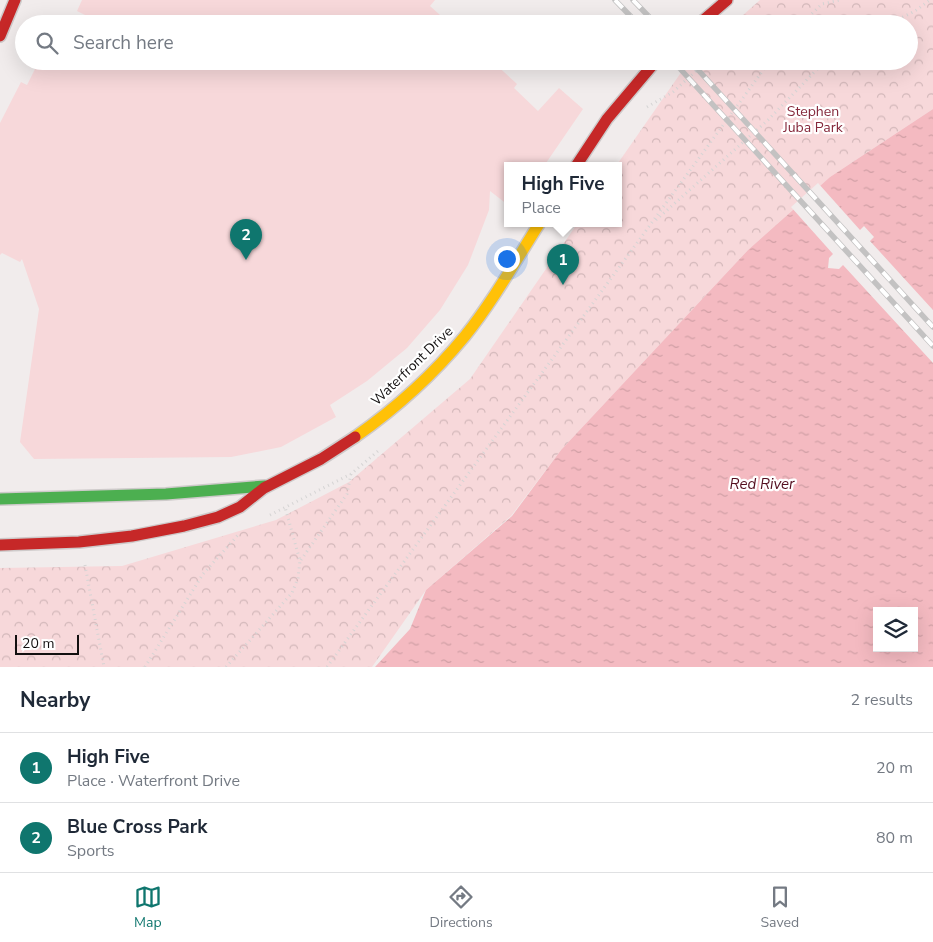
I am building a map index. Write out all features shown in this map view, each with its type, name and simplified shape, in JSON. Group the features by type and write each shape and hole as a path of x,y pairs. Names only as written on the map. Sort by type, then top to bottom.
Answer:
{"street":[{"path":"0,36 15,0"},
{"path":"710,15 727,0"},
{"path":"579,162 607,119 648,70"},
{"name":"Waterfront Drive","path":"0,545 80,542 152,533 210,519 243,506 265,486 319,460 343,445 377,420 422,382 451,352 478,318 537,227"},
{"name":"Waterfront Drive","path":"0,499 166,494 265,486"}],"path":[{"path":"820,0 822,4"},
{"path":"810,15 822,4 840,0"},
{"path":"908,15 930,0"},
{"path":"646,108 672,92 698,70"},
{"path":"328,667 763,70"},
{"path":"651,224 768,120 815,70"},
{"path":"300,561 347,494 351,474"},
{"path":"226,667 292,593 298,578 300,561 285,508"},
{"path":"145,667 203,574 240,532"},
{"path":"84,562 104,667"}],"green space":[{"path":"82,0 435,0 430,6 440,15 85,15 77,11"},
{"name":"Stephen Juba Park","path":"760,0 933,0 933,109 830,177 748,250 561,450 511,516 426,590 372,667 0,667 0,568 122,566 276,520 349,482 470,379 575,227 622,227 622,162 619,162 683,70 918,70 918,15 743,15"},
{"path":"34,70 502,70 517,84 514,88 538,111 559,88 583,109 547,162 504,162 504,202 490,191 489,210 468,265 440,310 407,348 367,381 330,405 336,417 281,447 231,457 34,459 20,442 39,309 22,259 20,262 2,253 0,255 0,123 21,82 27,85"}],"water":[{"name":"Red River","path":"933,109 933,667 375,667 410,629 426,590 512,516 561,450 748,250 830,177"}],"pier":[{"path":"818,183 860,230 864,226 874,237 870,241 933,310 933,363 843,265 839,269 828,268 829,258 833,254 791,207"}],"railway":[{"path":"615,0 629,15"},
{"path":"633,0 647,15"},
{"path":"681,70 933,346"},
{"path":"698,70 933,327"}],"traffic: fast":[{"path":"0,499 166,494 265,486"}],"traffic: slow":[{"path":"355,437 413,391 453,350 485,309 537,227"}],"traffic: jam":[{"path":"0,36 15,0"},
{"path":"710,15 727,0"},
{"path":"579,162 607,119 648,70"},
{"path":"0,545 79,542 132,536 218,517 240,507 264,488 321,459 355,437"}],"place":[{"name":"Blue Cross Park","path":"246,260"},
{"name":"High Five","path":"563,285"}]}
